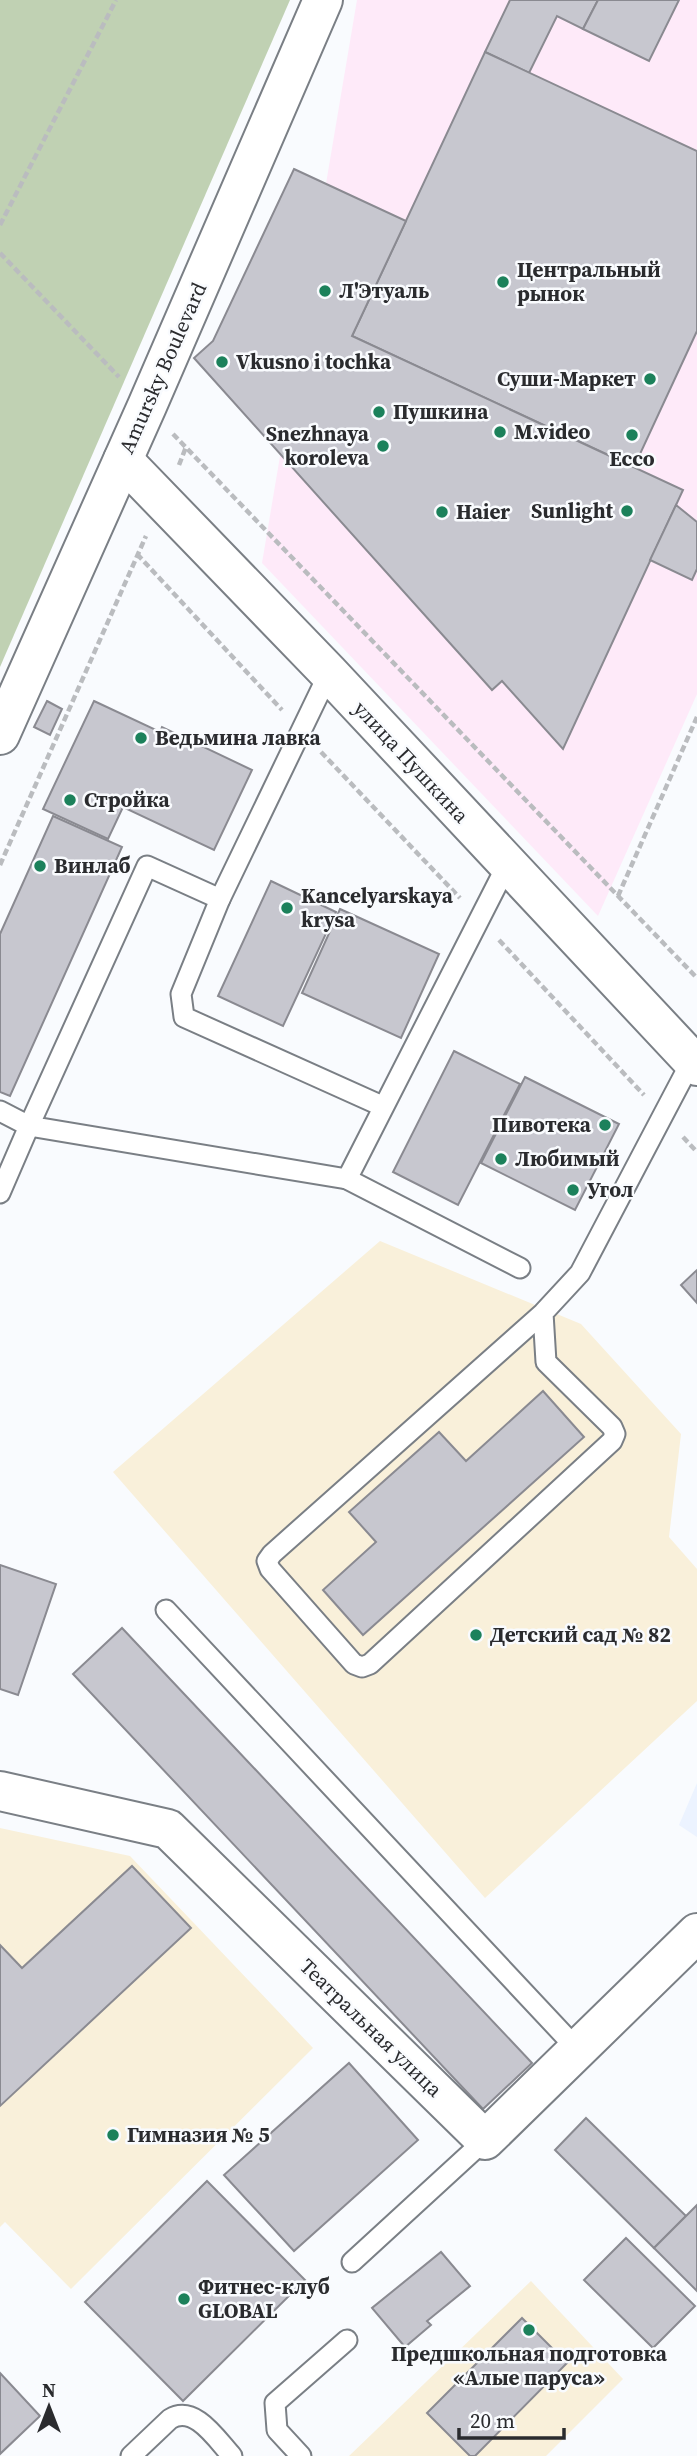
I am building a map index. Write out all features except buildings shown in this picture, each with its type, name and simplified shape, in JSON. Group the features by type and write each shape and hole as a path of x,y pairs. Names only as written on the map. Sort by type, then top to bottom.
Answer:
{"street":[{"name":"Amursky Boulevard","path":"0,735 147,406 323,0"},
{"name":"улица Пушкина","path":"123,460 329,673 695,1063"},
{"name":"Театральная улица","path":"0,1791 168,1829 485,2140"},
{"path":"485,2140 697,1933"}],"lane":[{"path":"329,673 220,899 181,995 184,1017 382,1106"},
{"path":"347,1179 507,865"},
{"path":"0,1193 148,866 220,899"},
{"path":"543,1312 547,1362 612,1427 615,1434 612,1441 370,1664 362,1667 354,1664 270,1569 267,1561 272,1553 543,1312 580,1273 663,1116 695,1063"},
{"path":"0,1111 29,1126 347,1179 520,1269"},
{"path":"166,1610 577,2049"},
{"path":"352,2262 485,2140"},
{"path":"301,2456 277,2430 275,2403 347,2340"},
{"path":"131,2456 170,2419 185,2414 201,2423 232,2456"}],"path":[{"path":"0,225 116,0"},
{"path":"0,253 697,978"},
{"path":"0,865 186,447"},
{"path":"137,554 697,1152"},
{"path":"618,896 697,717"}],"shaded area":[{"name":"Центральный рынок","path":"357,0 697,0 697,694 598,916 262,563"},
{"name":"Детский сад № 82","path":"380,1241 581,1324 681,1434 669,1537 697,1569 697,1701 485,1898 113,1472"},
{"path":"697,1783 697,1837 679,1825"},
{"name":"Гимназия № 5","path":"0,1828 130,1856 313,2048 71,2289 5,2222 0,2227"},
{"name":"Предшкольная подготовка «Алые паруса»","path":"531,2281 623,2379 546,2456 349,2456"}],"green space":[{"path":"0,0 290,0 0,667"}],"place":[{"name":"Центральный рынок","path":"503,282"},
{"name":"Л'Этуаль","path":"325,291"},
{"name":"Vkusno i tochka","path":"222,362"},
{"name":"Суши-Маркет","path":"650,379"},
{"name":"Пушкина","path":"379,412"},
{"name":"M.video","path":"500,432"},
{"name":"Ecco","path":"632,435"},
{"name":"Snezhnaya koroleva","path":"383,446"},
{"name":"Sunlight","path":"627,511"},
{"name":"Haier","path":"442,512"},
{"name":"Ведьмина лавка","path":"141,738"},
{"name":"Стройка","path":"70,800"},
{"name":"Винлаб","path":"40,866"},
{"name":"Kancelyarskaya krysa","path":"287,908"},
{"name":"Пивотека","path":"605,1125"},
{"name":"Любимый","path":"501,1159"},
{"name":"Угол","path":"573,1190"},
{"name":"Детский сад № 82","path":"476,1635"},
{"name":"Гимназия № 5","path":"113,2135"},
{"name":"Фитнес-клуб GLOBAL","path":"184,2299"},
{"name":"Предшкольная подготовка «Алые паруса»","path":"529,2330"}]}
